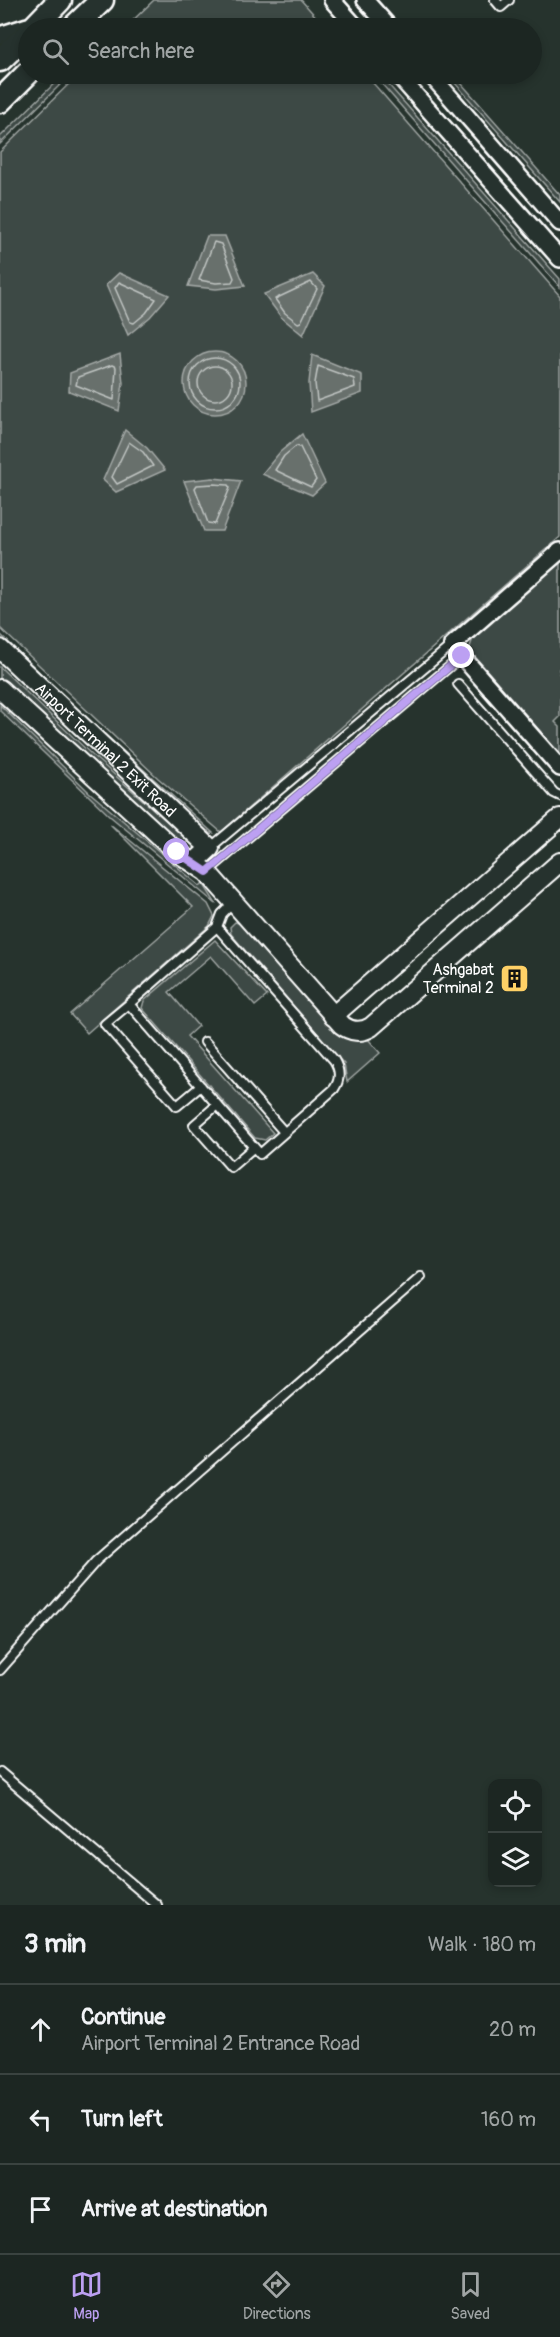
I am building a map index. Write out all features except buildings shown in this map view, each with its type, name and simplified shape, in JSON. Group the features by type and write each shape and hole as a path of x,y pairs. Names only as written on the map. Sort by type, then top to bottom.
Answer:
{"main road":[{"path":"42,18 60,0"},
{"path":"83,18 102,0"},
{"path":"0,38 18,33"},
{"path":"0,60 18,42"},
{"path":"0,101 18,83"}],"street":[{"path":"332,0 348,18"},
{"path":"365,0 381,18"},
{"path":"406,84 560,259"},
{"path":"438,84 560,223"},
{"path":"560,551 457,650 560,768"},
{"name":"Airport Terminal 2 Exit Road","path":"0,649 210,848"},
{"path":"0,689 177,852 201,868 234,902 333,1016 344,1027 353,1031 362,1031 371,1027 560,862"},
{"path":"333,1016 560,818"},
{"path":"201,868 210,848"}],"lane":[{"path":"495,0 501,7 509,0"},
{"path":"210,848 457,650"},
{"path":"201,868 457,650"},
{"path":"458,684 554,793 560,796"},
{"path":"201,1086 177,1106 105,1024 217,927 222,914 234,902"},
{"path":"129,1004 260,1154 334,1089 339,1080 339,1071 334,1060 217,927"},
{"path":"205,1042 284,1132"},
{"path":"217,1105 194,1125 223,1159 231,1167 254,1147"},
{"path":"0,1670 96,1561 421,1277"},
{"path":"0,1772 157,1905"}],"shaded area":[{"path":"154,0 301,0 317,18 135,18"},
{"path":"54,84 61,84 0,144 0,137"},
{"path":"69,84 374,84 560,296 560,537 221,832 158,778 0,628 0,152"},
{"path":"382,84 388,84 560,279 560,287"},
{"path":"456,84 462,84 560,195 560,202"},
{"path":"560,561 560,717 555,722 560,727 560,754 469,650 473,638"},
{"path":"0,634 75,707 213,833 207,833 0,641"},
{"path":"0,667 92,755 187,839 186,845 182,845 0,678"},
{"path":"0,705 89,792 200,886 203,883 216,904 111,817 0,711"},
{"path":"110,824 208,904 214,916 209,926 87,1033 70,1014 193,907"},
{"path":"235,922 242,924 337,1033 355,1040 368,1039 380,1053 347,1082 344,1064 231,934 230,927"},
{"path":"215,940 267,996 255,1006 211,956 169,992 198,1026 187,1036 273,1133 265,1140 255,1138 142,1008 144,1001"}],"water":[{"path":"207,236 225,236 245,286 216,289 188,286"},
{"path":"119,273 169,295 150,317 128,335 106,285"},
{"path":"313,274 325,286 303,335 281,317 264,294"},
{"path":"215,352 232,357 237,361 241,366 246,383 241,400 237,405 232,409 215,414 198,409 193,405 189,400 184,383 189,366 193,361 198,357"},
{"path":"120,354 123,383 119,411 69,391 70,373"},
{"path":"312,355 362,375 362,393 311,412 309,383"},
{"path":"125,430 147,448 165,470 116,492 103,480"},
{"path":"302,434 325,483 312,495 262,474 280,452"},
{"path":"213,478 241,481 222,531 204,531 184,481"}],"place":[{"name":"Ashgabat Terminal 2","path":"515,978"}],"route":[{"path":"177,852 207,872 462,656"}]}
